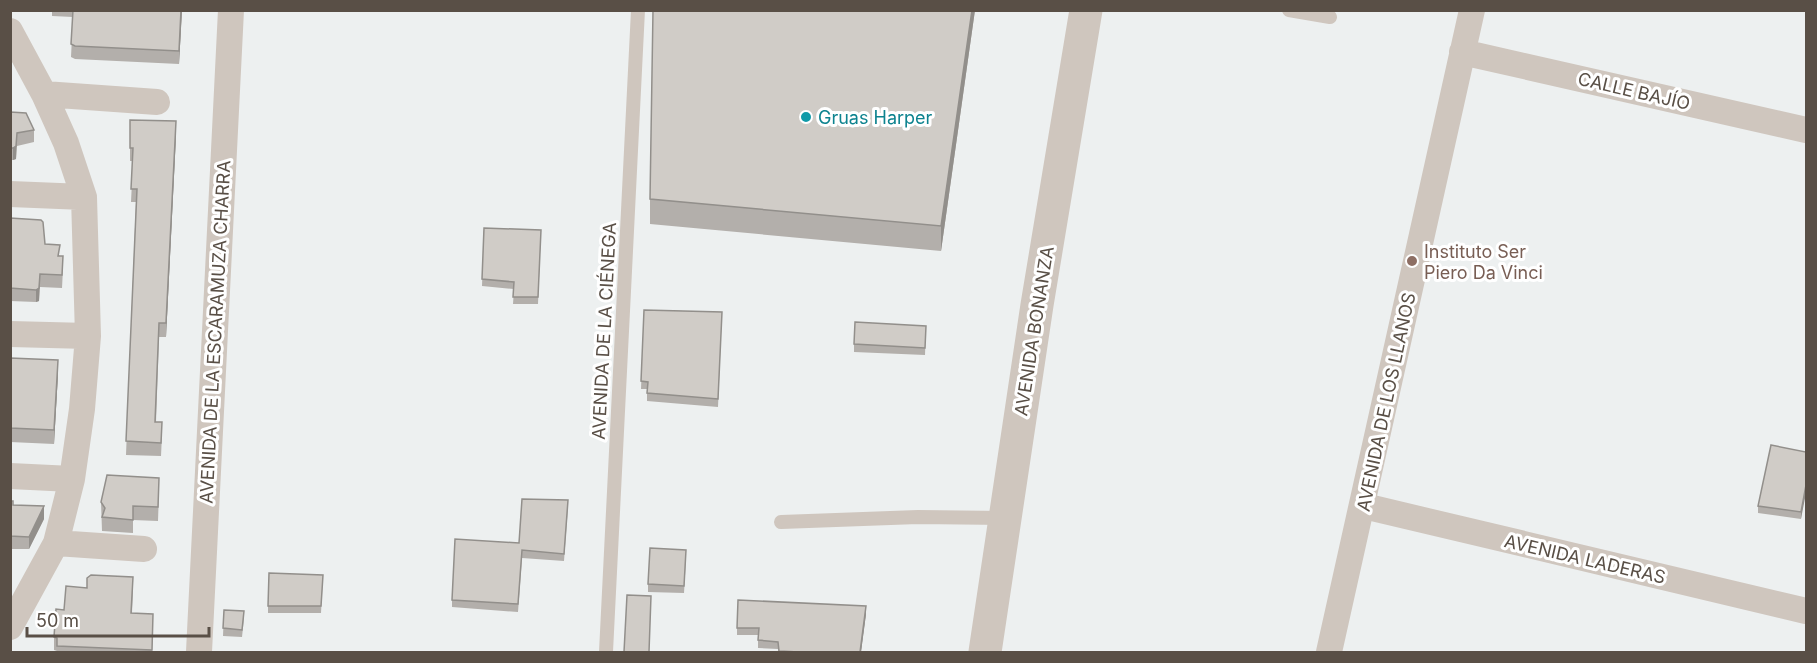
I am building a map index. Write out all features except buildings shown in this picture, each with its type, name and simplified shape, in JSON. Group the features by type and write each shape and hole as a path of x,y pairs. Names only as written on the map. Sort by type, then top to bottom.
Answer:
{"street":[{"name":"AVENIDA DE LA ESCARAMUZA CHARRA","path":"199,652 231,10"},
{"name":"AVENIDA BONANZA","path":"985,652 1086,10"},
{"name":"AVENIDA DE LOS LLANOS","path":"1329,652 1364,506 1472,10"},
{"path":"12,623 56,543 72,479 82,409 88,336 84,197 66,143 44,94 14,46"},
{"name":"CALLE BAJÍO","path":"1462,52 1806,130"},
{"path":"44,94 157,102"},
{"path":"10,194 84,197"},
{"path":"10,334 88,336"},
{"path":"10,476 72,479"},
{"name":"AVENIDA LADERAS","path":"1364,506 1806,611"},
{"path":"56,543 144,549"}],"lane":[{"name":"AVENIDA DE LA CIÉNEGA","path":"606,652 638,10"},
{"path":"1289,10 1330,17"},
{"path":"781,522 918,517 1005,518"}],"place":[{"name":"Gruas Harper","path":"806,117"},
{"name":"Instituto Ser Piero Da Vinci","path":"1412,261"}]}
